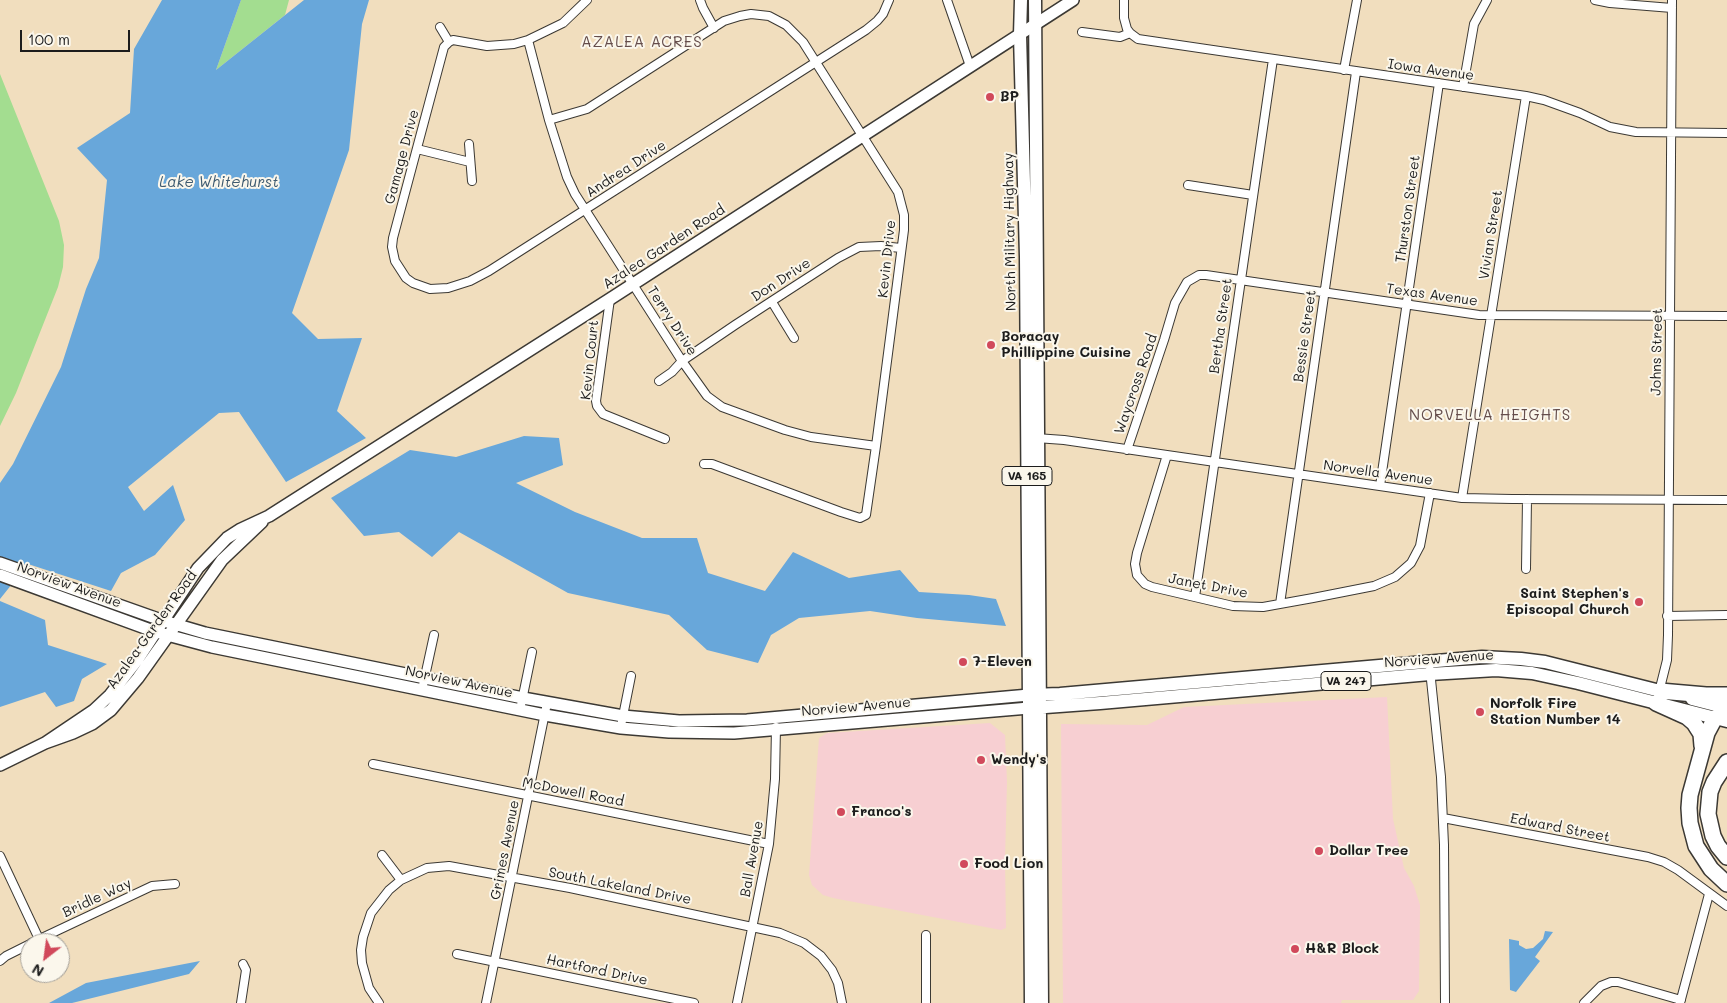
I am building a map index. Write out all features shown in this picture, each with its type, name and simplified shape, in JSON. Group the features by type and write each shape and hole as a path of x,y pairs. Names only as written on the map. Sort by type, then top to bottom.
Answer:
{"highway":[{"path":"1658,697 1727,695"},
{"path":"1658,697 1694,722 1701,734 1702,748 1690,795 1690,823 1696,846 1711,870 1727,884"},
{"path":"1702,748 1723,717"},
{"path":"1727,762 1714,782 1709,797 1708,814 1713,836 1727,857"}],"main road":[{"name":"North Military Highway","path":"1021,0 1020,35 1033,438"},
{"name":"North Military Highway","path":"1031,1003 1034,701 1035,0"},
{"name":"Azalea Garden Road","path":"162,634 164,621 198,568 214,550 241,528 269,516 1074,0"},
{"name":"Azalea Garden Road","path":"0,765 45,743 94,710 110,695 162,634 175,624 222,560 269,516"},
{"name":"Norview Avenue","path":"0,563 164,621 212,634 547,703 623,716 709,721 1034,701 1478,670 1522,671 1578,683 1727,708"},
{"name":"Norview Avenue","path":"0,576 162,634 212,647 545,715 621,728 707,733 776,730 1034,701 1482,657 1544,662 1723,717"},
{"name":"North Military Highway","path":"1034,701 1042,1003"}],"street":[{"path":"440,27 449,42 453,40 474,44 499,45 528,40 563,23 587,0"},
{"path":"549,120 587,109 714,28 700,0"},
{"name":"Andrea Drive","path":"406,278 414,284 430,289 442,289 458,286 489,271 851,40 877,21 883,14 889,0"},
{"path":"947,0 970,66"},
{"path":"1124,0 1125,23 1130,33"},
{"path":"1344,70 1357,0"},
{"path":"1463,87 1474,24 1487,0"},
{"path":"1595,0 1610,3 1672,4"},
{"name":"Johns Street","path":"1658,697 1667,660 1668,616 1672,4"},
{"name":"Kevin Drive","path":"704,464 712,464 860,518 866,514 904,215 898,192 816,62 795,33 776,19 761,15 740,16 724,21 714,28"},
{"name":"Iowa Avenue","path":"1082,32 1120,37 1130,33 1138,39 1526,96 1544,100 1623,130 1636,132 1727,133"},
{"name":"Terry Drive","path":"528,40 549,120 567,177 585,209 682,361 707,396 722,408 779,428 811,437 876,446"},
{"name":"Gamage Drive","path":"406,278 395,261 392,247 393,238 444,47 449,42"},
{"name":"Bertha Street","path":"1194,597 1273,59"},
{"name":"Bessie Street","path":"1280,604 1356,72"},
{"name":"Thurston Street","path":"1380,486 1439,83"},
{"name":"Vivian Street","path":"1462,498 1526,96"},
{"path":"469,144 472,181"},
{"path":"417,149 470,162"},
{"path":"1188,186 1253,195"},
{"name":"Don Drive","path":"659,381 672,372 682,361 856,248 866,246 901,248"},
{"name":"Texas Avenue","path":"1168,327 1178,295 1184,286 1193,278 1206,275 1491,315 1727,316"},
{"name":"Kevin Court","path":"610,299 596,401 597,406 603,414 665,439"},
{"path":"772,302 794,338"},
{"name":"Waycross Road","path":"1127,450 1168,327"},
{"name":"Norvella Avenue","path":"1033,438 1064,440 1462,498 1727,500"},
{"name":"Janet Drive","path":"1168,456 1137,553 1135,568 1140,579 1152,587 1233,606 1256,607 1280,604 1374,586 1385,582 1399,574 1411,562 1420,546 1430,494"},
{"path":"1526,568 1527,499"},
{"path":"1668,616 1727,615"},
{"path":"422,690 434,635"},
{"path":"520,710 532,652"},
{"path":"1428,661 1437,731 1443,818 1445,1003"},
{"path":"621,728 631,676"},
{"name":"Grimes Avenue","path":"486,1003 547,703"},
{"name":"Ball Avenue","path":"737,1003 769,844 774,802 776,717"},
{"name":"McDowell Road","path":"373,764 769,844"},
{"name":"Edward Street","path":"1443,818 1648,857 1664,862 1678,870 1727,906"},
{"path":"382,855 401,880"},
{"path":"0,856 30,933"},
{"name":"South Lakeland Drive","path":"377,1002 364,975 362,957 363,937 372,913 389,890 401,880 427,868 449,866 774,931 794,938 812,948 826,962 838,983 842,1003"},
{"name":"Bridle Way","path":"52,933 152,886 174,884"},
{"path":"1584,1003 1600,986 1612,982 1618,982 1680,1001 1709,894"},
{"path":"926,935 926,1003"},
{"name":"Bridle Way","path":"0,962 6,956 20,949"},
{"name":"Hartford Drive","path":"458,954 694,1003"},
{"path":"826,962 833,955"},
{"path":"241,1003 246,970 243,964"}],"shaded area":[{"path":"1387,697 1393,819 1404,868 1414,886 1420,905 1419,991 1413,1000 1342,1000 1341,1003 1063,1003 1061,724 1147,725 1184,707"},
{"path":"990,723 1005,735 1007,782 1006,928 1001,930 833,898 823,895 812,885 809,875 819,738 827,733"}],"green space":[{"path":"241,0 289,0 285,15 216,70"},
{"path":"0,74 59,221 64,245 63,267 58,287 16,393 0,426"}],"water":[{"name":"Lake Whitehurst","path":"162,0 241,0 216,70 304,0 369,0 362,24 349,150 292,313 318,339 362,338 337,411 366,438 286,482 239,412 219,413 128,487 144,511 173,485 185,520 155,555 121,573 111,591 28,564 0,599 0,483 13,464 61,367 86,289 99,258 107,180 77,148 130,113 134,49"},
{"path":"524,436 559,438 563,465 516,483 575,512 642,538 697,538 708,573 765,591 793,552 849,578 900,570 919,592 969,595 996,599 1006,626 917,618 870,611 799,618 771,635 758,663 707,650 669,615 568,593 459,532 432,557 399,532 364,536 331,498 410,450 456,457"},
{"path":"0,601 45,620 48,645 107,664 82,679 74,701 56,707 45,692 0,707"},
{"path":"1545,931 1553,932 1535,957 1540,961 1516,992 1510,990 1509,939 1519,941 1519,945 1526,949 1533,948 1543,939"},
{"path":"200,961 189,974 72,1003 49,1003 86,983"}],"place":[{"name":"BP","path":"990,97"},
{"name":"Boracay Phillippine Cuisine","path":"991,345"},
{"name":"Saint Stephen's Episcopal Church","path":"1639,602"},
{"name":"7-Eleven","path":"963,662"},
{"name":"Norfolk Fire Station Number 14","path":"1480,712"},
{"name":"Wendy's","path":"981,760"},
{"name":"Franco's","path":"841,812"},
{"name":"Dollar Tree","path":"1319,851"},
{"name":"Food Lion","path":"964,864"},
{"name":"H&R Block","path":"1295,949"}],"district":[{"name":"AZALEA ACRES","path":"642,42"},
{"name":"NORVELLA HEIGHTS","path":"1490,415"}]}
